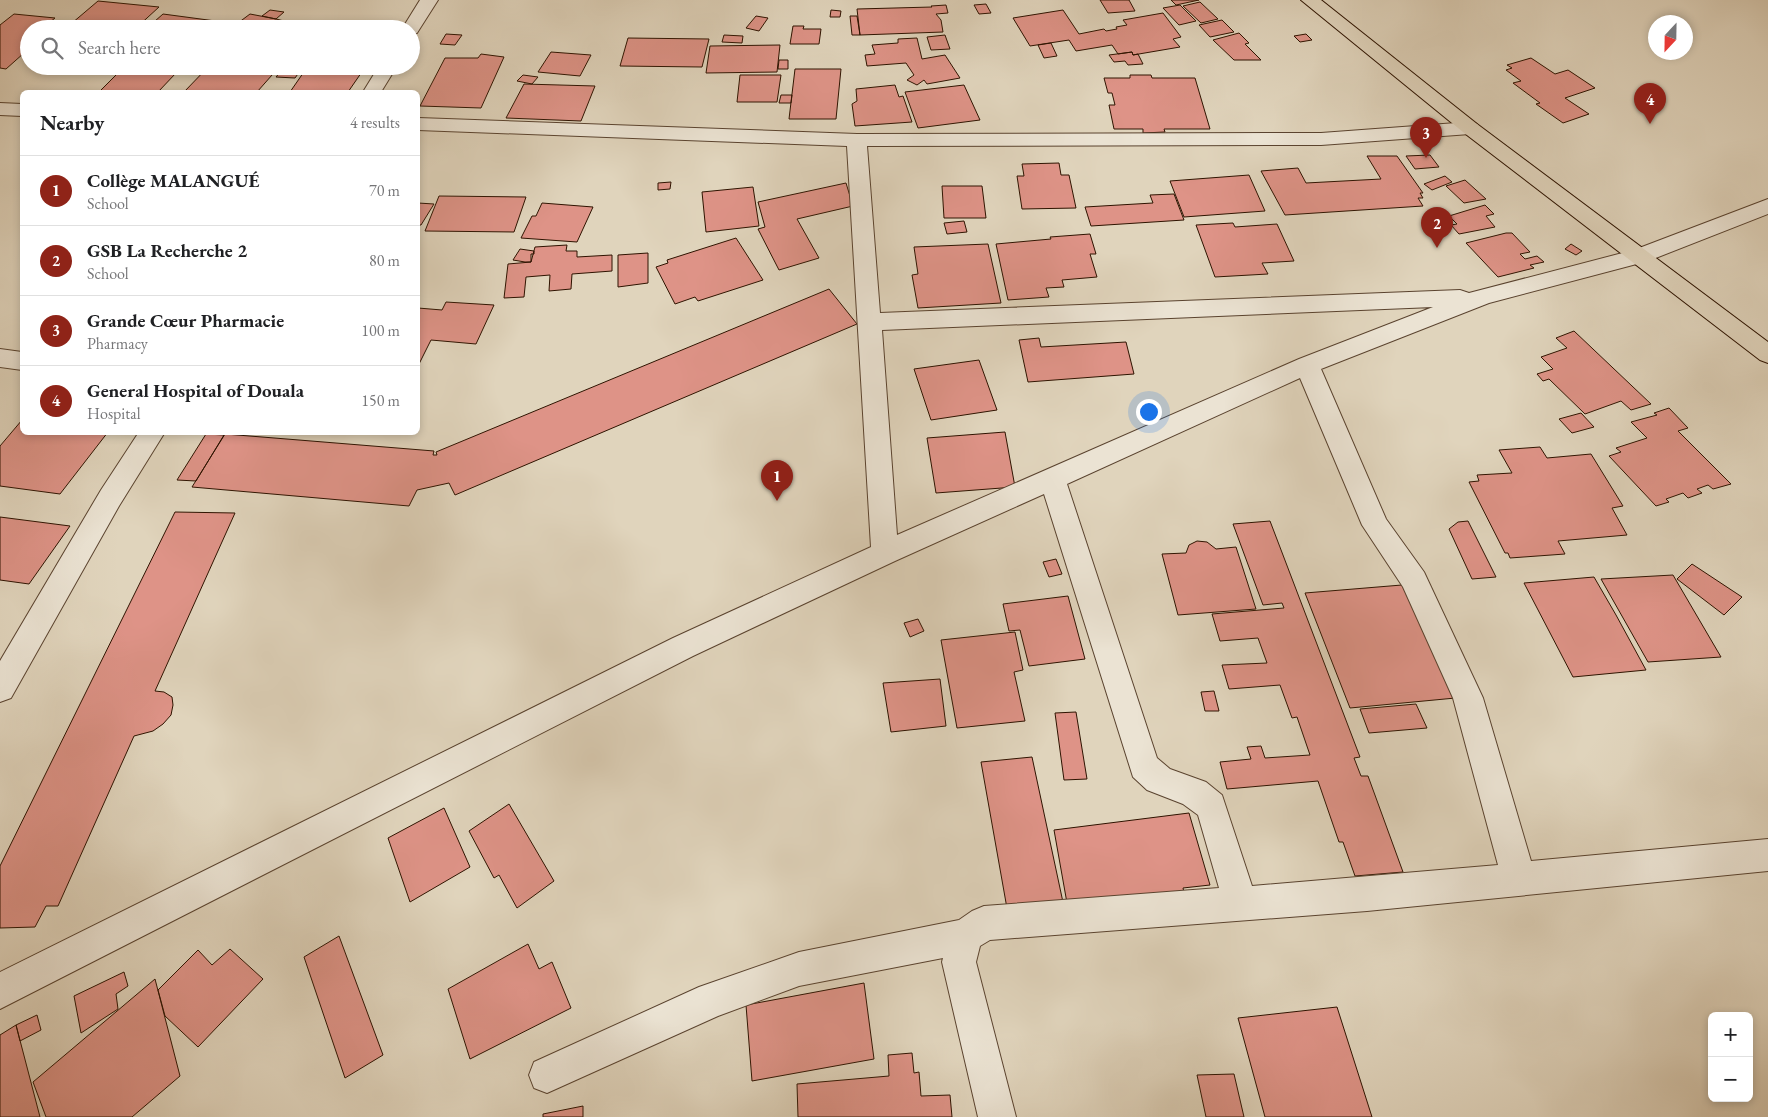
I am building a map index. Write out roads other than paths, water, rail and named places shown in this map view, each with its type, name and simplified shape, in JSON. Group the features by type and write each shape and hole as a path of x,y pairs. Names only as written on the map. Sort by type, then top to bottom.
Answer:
{"main road":[{"path":"1310,0 1470,128 1768,354"}],"street":[{"path":"417,20 429,0"},
{"path":"373,90 382,75"},
{"path":"0,109 20,110"},
{"path":"420,124 857,140 1321,139 1470,128"},
{"path":"857,140 885,553"},
{"path":"0,991 682,646 885,553 1307,365 1482,297 1640,256 1768,206"},
{"path":"870,322 1482,297"},
{"path":"0,358 20,361"},
{"path":"1307,365 1375,525 1414,580 1468,698 1519,879"},
{"path":"2,681 110,498 151,435"},
{"path":"1052,479 1144,766 1149,774 1158,780 1194,791 1204,798 1210,806 1241,904"},
{"path":"547,1075 712,1000 799,969 966,936 984,923 1241,904 1768,855"},
{"path":"966,936 960,962 997,1117"}],"place":[{"name":"General Hospital of Douala","path":"1650,124"},
{"name":"Grande Cœur Pharmacie","path":"1426,158"},
{"name":"GSB La Recherche 2","path":"1437,248"},
{"name":"Collège MALANGUÉ","path":"777,501"}]}
